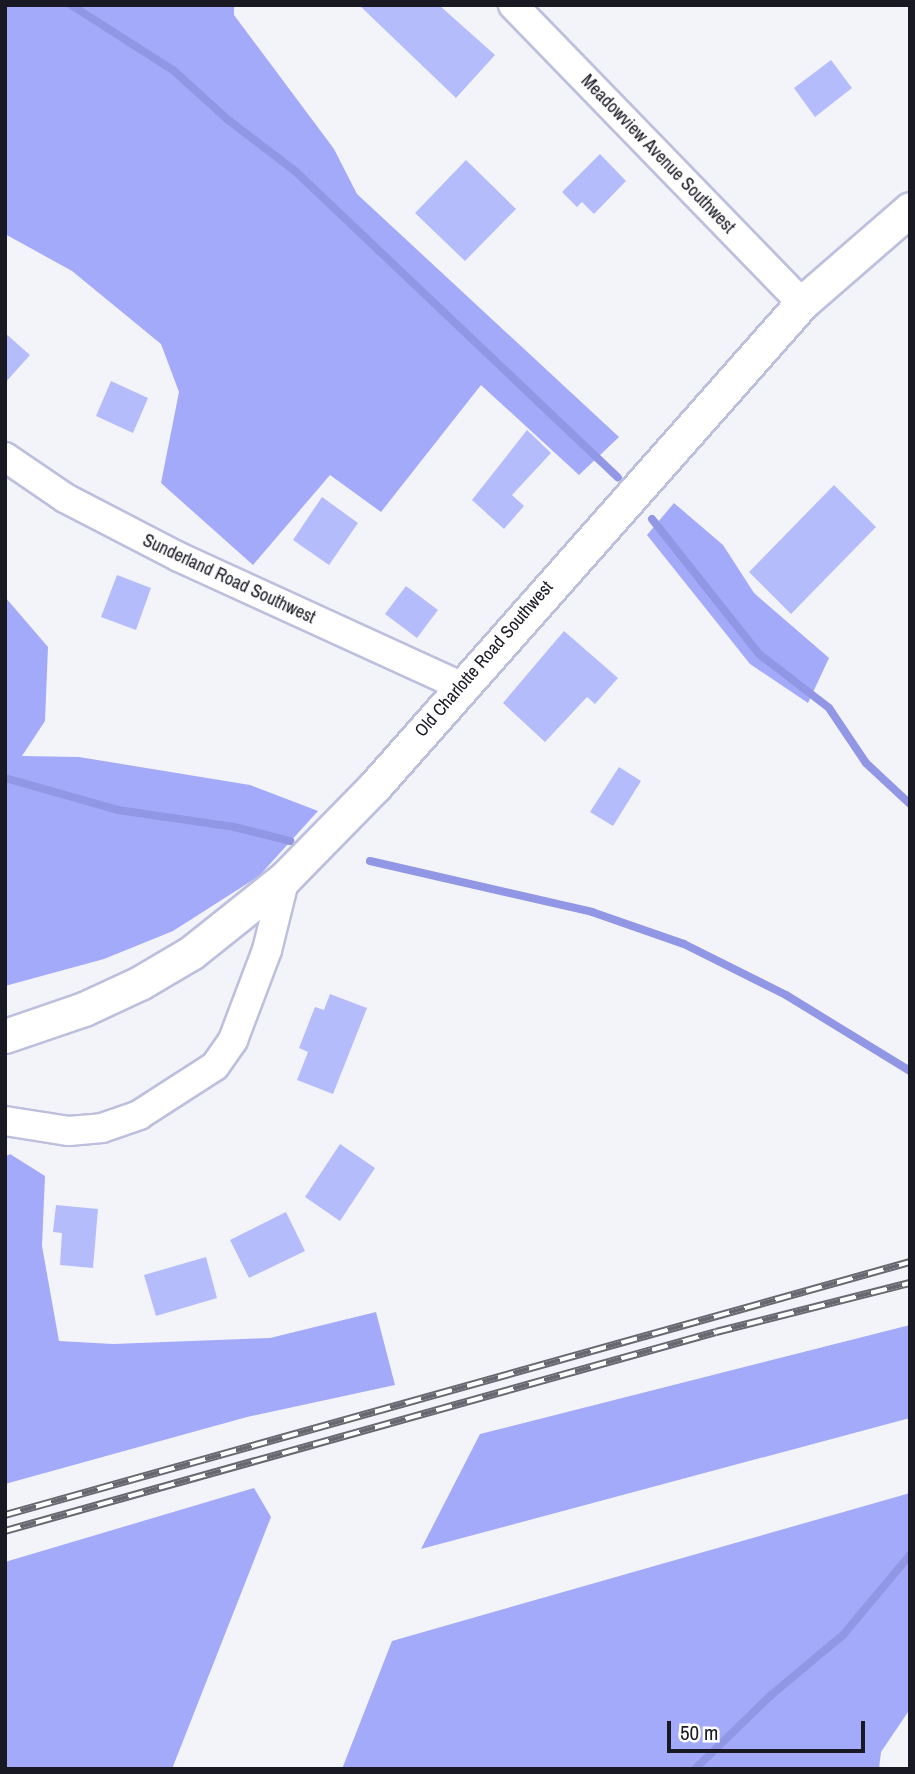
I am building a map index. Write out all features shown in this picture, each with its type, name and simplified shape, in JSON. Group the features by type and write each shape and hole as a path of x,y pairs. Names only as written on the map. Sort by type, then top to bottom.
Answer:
{"street":[{"name":"Meadowview Avenue Southwest","path":"513,5 802,303"},
{"name":"Old Charlotte Road Southwest","path":"5,1036 84,1009 140,984 210,939 285,878 375,786 802,303 910,208"},
{"name":"Sunderland Road Southwest","path":"5,457 65,498 179,557 461,686"},
{"path":"5,1121 69,1131 102,1128 139,1115 215,1066 233,1040 267,950 285,878"}],"shaded area":[{"path":"5,5 234,5 234,15 334,149 357,194 619,437 579,475 481,385 381,512 330,475 253,565 161,483 179,392 161,344 72,271 5,234"},
{"path":"674,503 723,545 754,593 829,658 808,703 750,664 647,535"},
{"path":"5,597 48,647 45,721 22,756 79,757 250,785 318,811 259,876 173,931 104,959 5,986"},
{"path":"10,1154 45,1176 42,1246 59,1341 113,1344 270,1338 376,1312 395,1385 247,1417 5,1484 5,1157"},
{"path":"910,1325 910,1418 421,1549 480,1434"},
{"path":"254,1488 271,1517 172,1769 5,1769 5,1562"},
{"path":"910,1493 910,1709 881,1752 879,1769 342,1769 392,1641"}],"building":[{"path":"359,5 439,5 495,55 456,98"},
{"path":"831,60 852,88 815,117 794,88"},
{"path":"600,154 626,181 594,214 582,202 577,207 562,192"},
{"path":"466,160 516,209 465,261 415,213"},
{"path":"5,333 30,355 5,383"},
{"path":"111,381 148,398 133,433 96,416"},
{"path":"527,430 551,453 512,495 524,506 504,529 472,500"},
{"path":"834,485 876,527 791,614 749,572"},
{"path":"322,497 358,523 329,565 293,540"},
{"path":"117,575 151,588 136,630 101,617"},
{"path":"406,586 438,610 417,638 385,614"},
{"path":"564,631 618,678 595,704 587,697 545,742 503,703"},
{"path":"619,767 641,781 613,826 590,812"},
{"path":"330,994 367,1008 333,1094 297,1080 308,1052 299,1048 315,1007 324,1010"},
{"path":"340,1144 375,1168 340,1221 305,1197"},
{"path":"56,1205 98,1209 93,1268 60,1265 62,1233 53,1232"},
{"path":"286,1212 305,1251 249,1278 230,1240"},
{"path":"206,1257 217,1298 156,1316 144,1275"}],"waterway":[{"path":"71,5 173,70 227,119 295,171 618,477"},
{"path":"652,519 759,654 829,708 866,763 910,804"},
{"path":"5,778 118,810 234,827 290,841"},
{"path":"370,861 592,912 684,944 786,995 910,1071"},
{"path":"695,1769 770,1696 843,1635 910,1555"}],"railway":[{"path":"5,1515 910,1262"},
{"path":"5,1531 716,1332 910,1283"}]}
